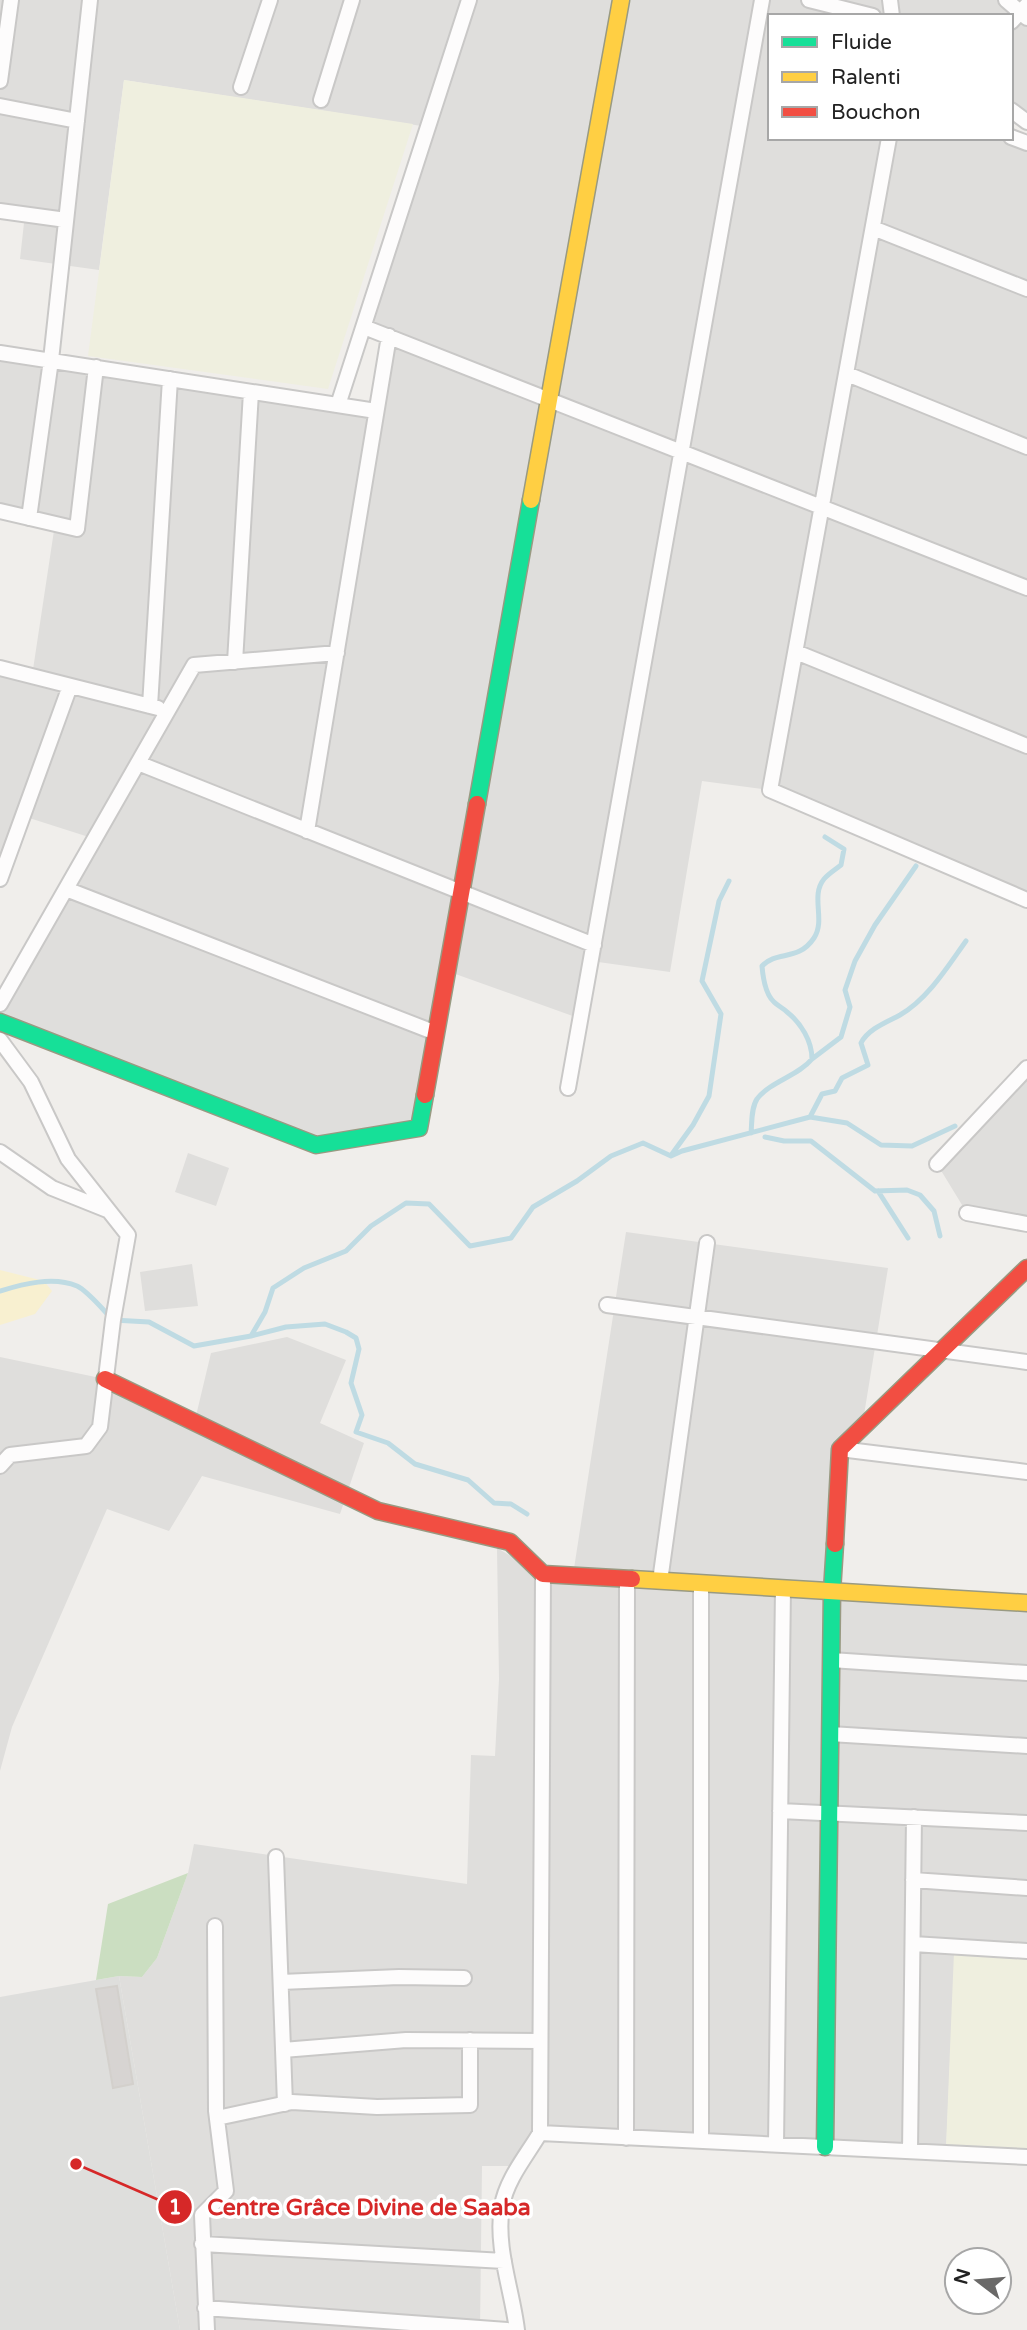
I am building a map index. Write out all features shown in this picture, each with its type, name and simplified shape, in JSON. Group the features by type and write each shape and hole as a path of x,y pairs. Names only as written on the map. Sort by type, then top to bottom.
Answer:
{"street":[{"path":"0,81 10,0"},
{"path":"29,518 51,360 90,0"},
{"path":"241,87 270,0"},
{"path":"321,100 352,0"},
{"path":"338,405 470,0"},
{"path":"0,1022 316,1144 419,1128 621,0"},
{"path":"569,1088 762,0"},
{"path":"809,0 844,5 868,14"},
{"path":"1006,0 1021,14"},
{"path":"0,107 77,121"},
{"path":"890,140 769,790 1027,900"},
{"path":"0,211 66,220"},
{"path":"873,228 1027,289"},
{"path":"364,327 1027,588"},
{"path":"307,831 389,337"},
{"path":"0,353 376,411"},
{"path":"0,511 77,529 96,367"},
{"path":"847,374 1027,447"},
{"path":"149,706 170,379"},
{"path":"235,662 251,392"},
{"path":"796,652 1027,746"},
{"path":"0,1004 194,665 337,653"},
{"path":"0,668 168,710"},
{"path":"0,879 70,686"},
{"path":"138,763 594,945"},
{"path":"66,888 436,1033"},
{"path":"0,1040 31,1082 68,1159 128,1235 100,1427 86,1446 10,1455 0,1466"},
{"path":"937,1164 1027,1068"},
{"path":"0,1152 52,1188 109,1210"},
{"path":"967,1213 1027,1223"},
{"path":"660,1581 707,1243"},
{"path":"825,2147 832,1591 840,1449 1027,1268"},
{"path":"607,1305 1027,1362"},
{"path":"105,1379 195,1420 378,1511 510,1542 542,1574 1027,1603"},
{"path":"840,1449 1027,1472"},
{"path":"517,2330 501,2249 502,2204 514,2176 540,2133 542,1574"},
{"path":"626,2138 627,1579"},
{"path":"701,1583 701,2141"},
{"path":"776,2145 783,1588"},
{"path":"831,1660 1027,1673"},
{"path":"830,1734 1027,1746"},
{"path":"780,1811 1027,1823"},
{"path":"910,2151 914,1817"},
{"path":"276,1857 285,2104"},
{"path":"914,1880 1027,1888"},
{"path":"207,2330 202,2215 226,2191 217,2118 215,1926"},
{"path":"913,1944 1027,1951"},
{"path":"281,1982 399,1977 464,1978"},
{"path":"283,2050 406,2040 540,2041"},
{"path":"217,2118 292,2102 377,2107 470,2105 470,2040"},
{"path":"540,2133 1027,2157"},
{"path":"202,2244 504,2261"},
{"path":"205,2308 507,2330"}],"shaded area":[{"path":"0,0 1027,0 1027,122 1013,112 1013,14 768,14 768,140 1013,139 1027,143 1027,900 770,790 702,781 670,972 591,961 581,1019 447,971 419,1128 316,1145 0,1022 0,1004 95,839 23,816 0,879 0,668 32,676 55,524 0,511 0,353 376,411 389,337 364,327 428,127 124,80 99,270 20,259 25,214 0,211"},
{"path":"1027,1068 1027,1224 967,1213 937,1164"},
{"path":"188,1153 229,1168 216,1206 175,1192"},
{"path":"626,1232 888,1268 862,1427 840,1449 832,1591 1027,1603 1027,1951 955,1947 946,2153 540,2134 520,2166 482,2166 480,2330 180,2330 119,1976 142,1977 157,1958 188,1873 194,1844 467,1884 471,1755 495,1756 499,1679 497,1548 542,1574 573,1575"},
{"path":"192,1264 198,1306 145,1311 140,1272"},
{"path":"287,1337 346,1360 320,1423 364,1443 340,1514 202,1476 169,1531 107,1509 12,1727 0,1771 0,1357 105,1379 195,1420 211,1353"},
{"path":"119,1976 180,2330 0,2330 0,1997"}],"green space":[{"path":"124,80 413,124 328,389 88,356"},
{"path":"188,1873 157,1958 142,1977 119,1976 96,1980 108,1904"},
{"path":"954,1952 1027,1957 1027,2152 946,2147"}],"sand":[{"path":"0,1270 44,1281 52,1291 35,1314 0,1325"}],"building":[{"path":"117,1986 133,2084 113,2088 96,1989"}],"waterway":[{"path":"751,1133 757,1099 812,1059 808,1039 801,1027 768,995 762,966 774,958 801,950 814,938 819,924 820,886 826,877 841,865 844,849 825,837"},
{"path":"812,1059 841,1037 850,1007 845,990 855,961 875,925 916,866"},
{"path":"672,1154 693,1125 709,1096 721,1014 702,981 719,901 729,881"},
{"path":"251,1336 265,1312 273,1288 304,1268 346,1251 371,1226 406,1203 429,1204 470,1246 511,1238 533,1207 577,1181 611,1156 643,1143 671,1156 810,1117 822,1094 835,1091 842,1078 868,1065 861,1043 864,1038 920,1000 966,941"},
{"path":"810,1117 847,1123 881,1145 912,1146 955,1126"},
{"path":"765,1137 784,1141 811,1141 875,1191 907,1190 920,1195 934,1211 940,1236"},
{"path":"878,1191 908,1238"},
{"path":"0,1291 38,1282 68,1283 86,1292 113,1320 149,1322 194,1346 286,1327 325,1324 346,1332 356,1338 359,1349 351,1383 362,1415 356,1432 388,1443 415,1464 468,1480 494,1503 511,1504 527,1514"}],"traffic: fast":[{"path":"477,804 531,500"},
{"path":"0,1022 316,1145 419,1128 425,1095"},
{"path":"825,2147 832,1591 835,1544"}],"traffic: slow":[{"path":"531,500 621,0"},
{"path":"632,1579 1027,1603"}],"traffic: jam":[{"path":"425,1095 477,804"},
{"path":"835,1544 840,1449 1027,1268"},
{"path":"105,1379 378,1511 510,1542 543,1574 632,1579"}],"place":[{"name":"Centre Grâce Divine de Saaba","path":"76,2164"}]}
